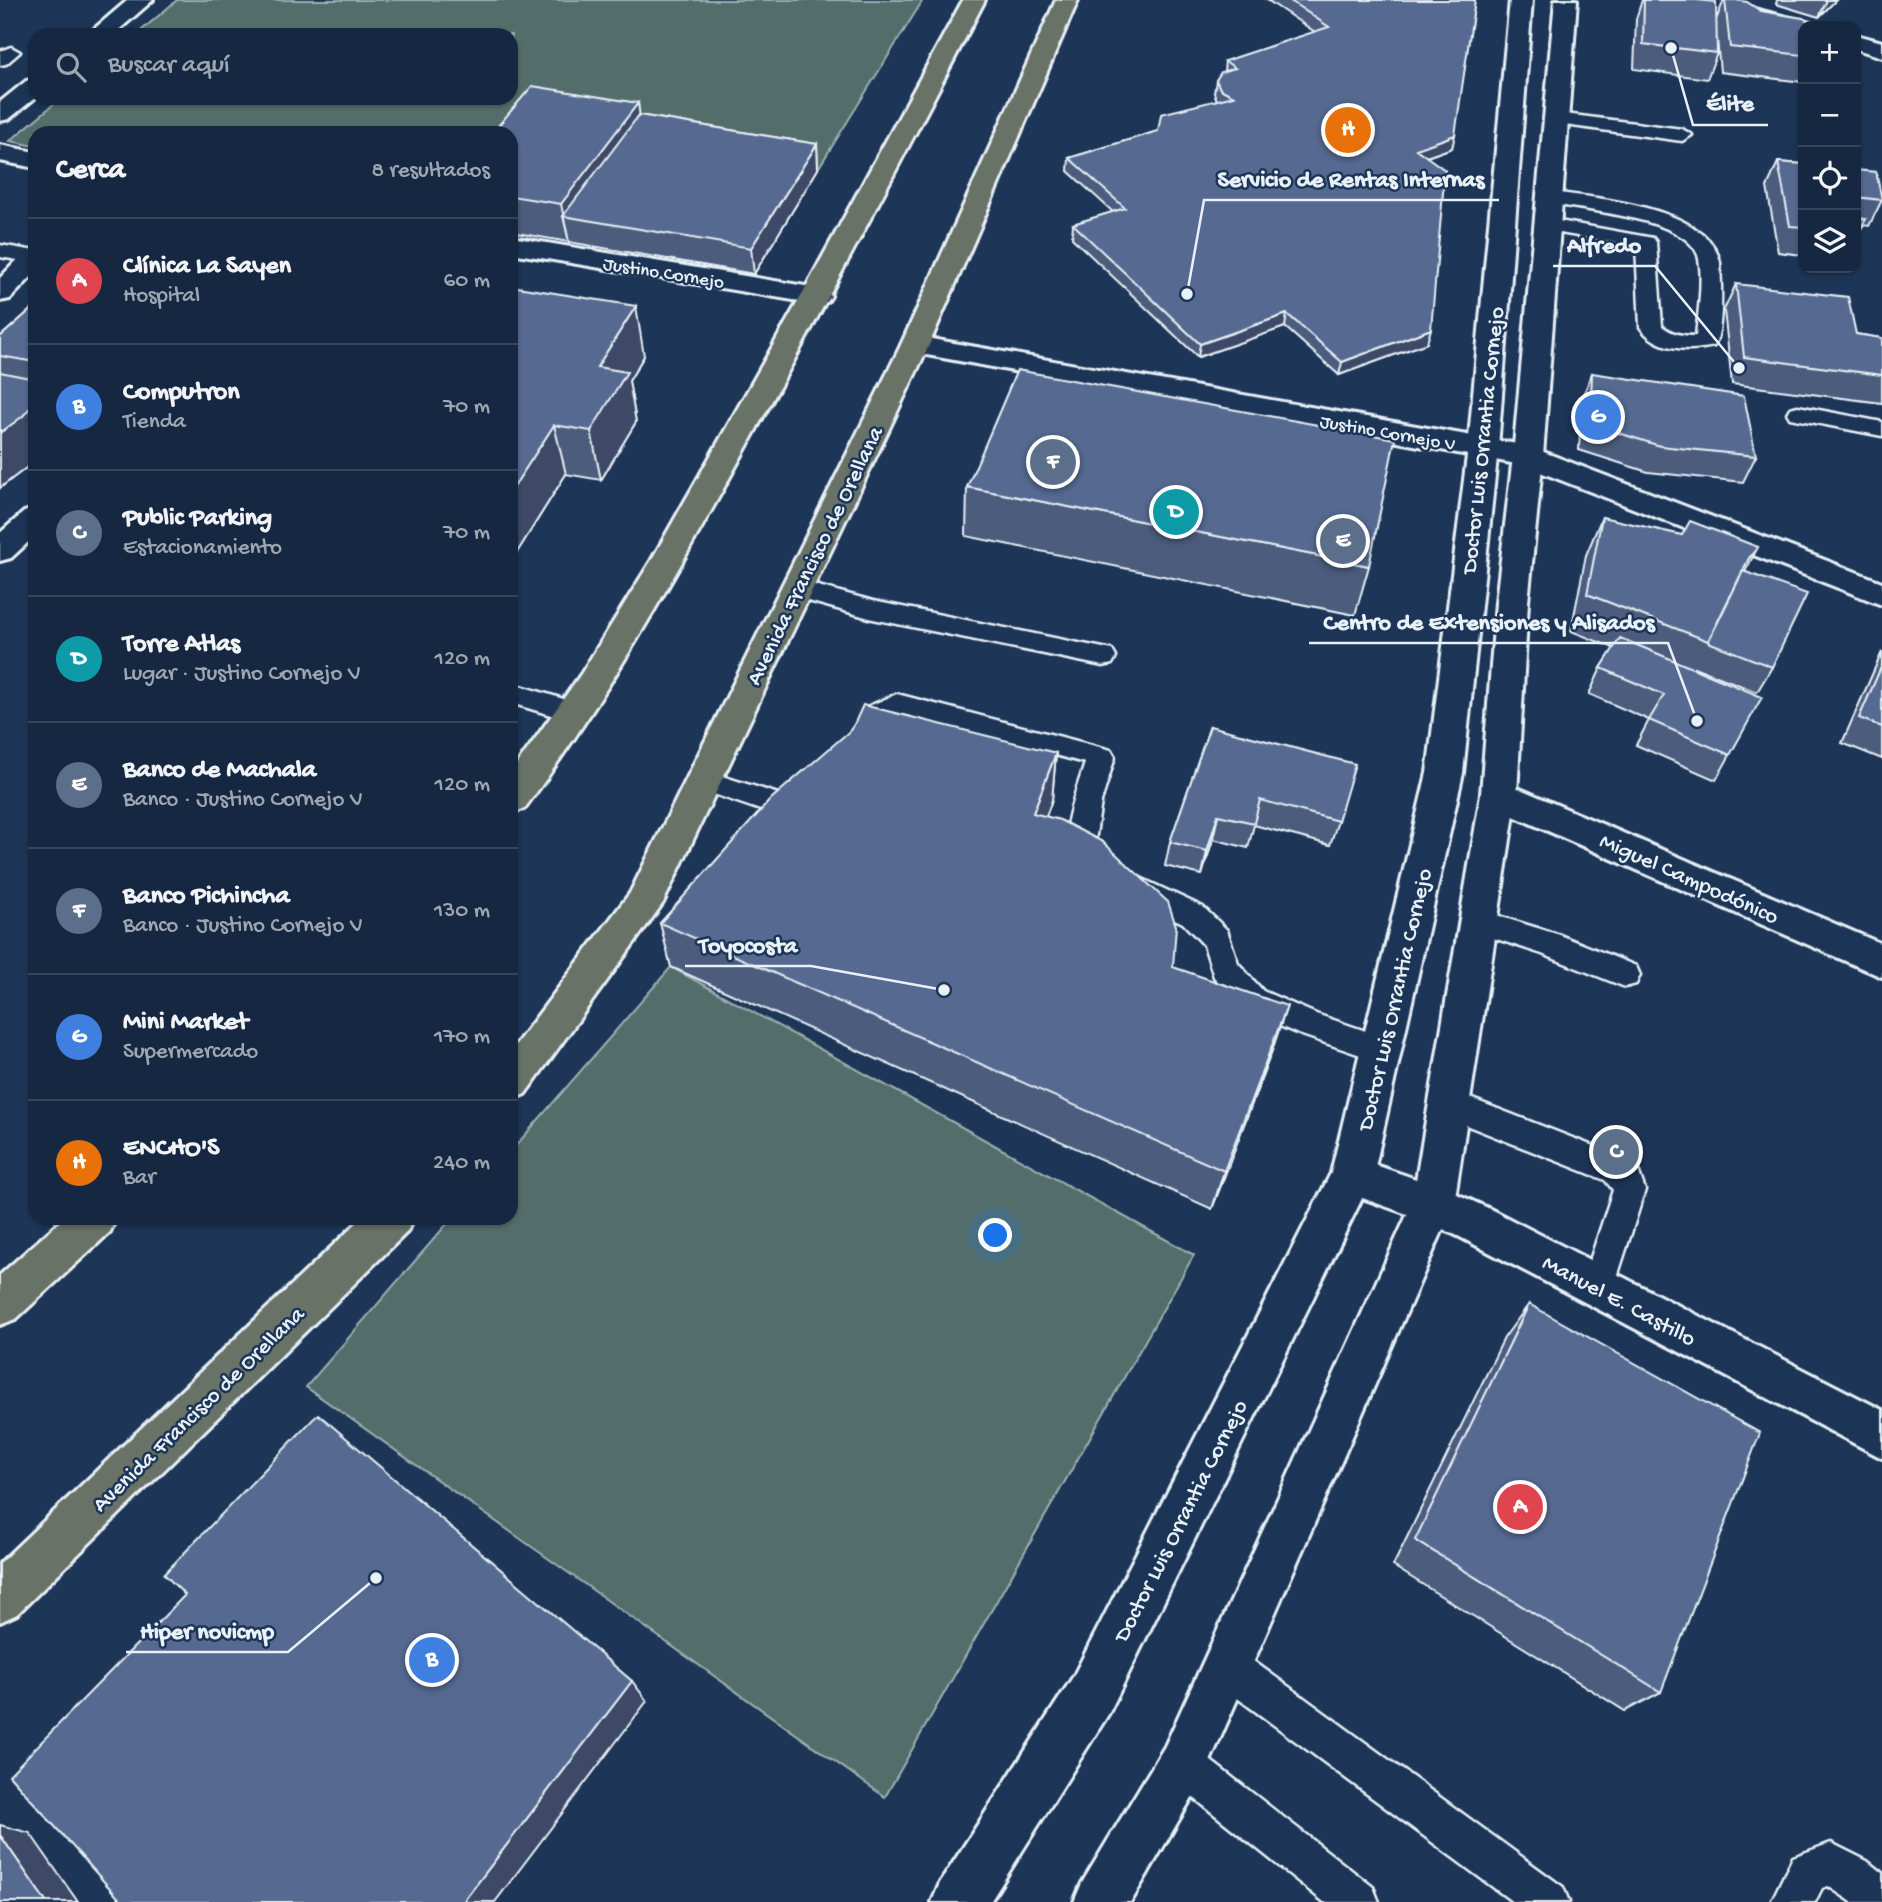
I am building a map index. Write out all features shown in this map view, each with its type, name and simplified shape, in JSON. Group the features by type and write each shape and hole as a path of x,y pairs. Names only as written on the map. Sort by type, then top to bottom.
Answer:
{"main road":[{"path":"518,790 541,762 624,638 817,296 974,0"},
{"name":"Avenida Francisco de Orellana","path":"518,1073 644,903 915,345 1067,0"},
{"path":"0,1304 87,1225"},
{"name":"Avenida Francisco de Orellana","path":"0,1597 384,1225"}],"street":[{"path":"108,28 142,0"},
{"name":"Doctor Luis Orrantia Cornejo","path":"959,1902 1091,1695 1352,1176 1445,773 1483,448 1521,0"},
{"name":"Doctor Luis Orrantia Cornejo","path":"1101,1902 1183,1765 1433,1204 1499,794 1512,602 1528,456 1566,0"},
{"path":"1704,2 1798,27"},
{"path":"1861,44 1882,50"},
{"path":"0,114 28,92"},
{"path":"0,153 28,159"},
{"name":"Justino Cornejo","path":"518,246 817,296"},
{"path":"0,293 28,264"},
{"name":"Justino Cornejo V","path":"915,345 1528,456 1882,594"},
{"path":"0,550 28,525"},
{"name":"Miguel Campodónico","path":"1499,794 1882,961"},
{"name":"Manuel E. Castillo","path":"1352,1176 1433,1204 1475,1223 1882,1435"}],"lane":[{"path":"1557,119 1682,135"},
{"path":"1549,211 1648,215 1695,235 1708,255 1706,341 1679,341 1654,332 1651,327 1646,242 1648,215"},
{"path":"1549,211 1646,242"},
{"path":"0,251 28,256"},
{"path":"1798,413 1882,429"},
{"path":"796,589 873,610 1103,657"},
{"path":"518,695 574,712"},
{"path":"789,830 830,786 878,713 897,705 1101,758 1087,802 1068,841 1144,894 1192,915 1217,939 1226,968 1252,1000 1307,1024 1381,1049"},
{"path":"703,780 778,805 830,786"},
{"path":"1479,922 1550,944 1625,975"},
{"path":"1449,1104 1616,1170 1625,1177 1629,1190 1627,1203 1608,1250 1598,1288"},
{"path":"1227,1666 1548,1902"},
{"path":"1183,1765 1358,1902"},
{"path":"1792,1902 1808,1872 1831,1864 1852,1875 1882,1899"}],"green space":[{"path":"177,0 923,0 818,169 643,141 518,133 518,126 28,126 28,145 10,141 53,105 518,105 518,28 144,28"},
{"path":"671,967 1194,1255 885,1797 306,1387 446,1225 518,1225 518,1143"}],"building":[{"path":"1289,0 1475,0 1455,135 1416,149 1445,170 1431,329 1342,362 1287,314 1200,344 1073,224 1125,208 1069,158 1158,131 1161,114 1234,96 1220,89 1216,80 1221,72 1235,68 1225,61 1329,27"},
{"path":"1644,0 1716,2 1717,53 1643,44"},
{"path":"1725,0 1747,2 1761,11 1808,21 1798,21 1798,54 1730,47"},
{"path":"532,86 638,103 561,204 518,197 518,126 498,126"},
{"path":"639,115 817,144 751,248 563,216"},
{"path":"1778,162 1798,164 1798,227 1790,226"},
{"path":"1861,170 1876,172 1882,200 1861,198"},
{"path":"1736,284 1848,297 1856,334 1882,338 1882,375 1744,357"},
{"path":"518,287 636,306 597,367 627,372 591,431 554,425 518,480"},
{"path":"28,312 28,361 0,356 0,337"},
{"path":"1017,370 1395,439 1369,566 967,487"},
{"path":"0,372 28,378 28,410 0,433"},
{"path":"1592,373 1744,396 1756,456 1660,446 1590,424"},
{"path":"1602,517 1682,535 1690,521 1758,547 1749,558 1708,641 1587,594"},
{"path":"1743,571 1807,594 1772,667 1708,642"},
{"path":"1620,638 1762,697 1730,755 1649,720 1664,695 1601,668"},
{"path":"1882,665 1882,727 1859,718"},
{"path":"863,705 1056,753 1033,813 1060,820 1103,842 1168,902 1176,926 1173,967 1287,1006 1224,1171 660,923 771,799 852,729"},
{"path":"1210,726 1355,764 1338,821 1260,800 1254,823 1218,815 1207,851 1170,842"},
{"path":"1529,1304 1760,1433 1661,1692 1415,1540"},
{"path":"318,1414 632,1681 463,1902 122,1902 9,1775 185,1595 164,1574"},
{"path":"0,1835 46,1902 0,1902"}],"place":[{"name":"Élite","path":"1671,48"},
{"name":"ENCHO'S","path":"1348,130"},
{"name":"Servicio de Rentas Internas","path":"1187,294"},
{"name":"Alfredo","path":"1739,368"},
{"name":"Mini Market","path":"1598,417"},
{"name":"Banco Pichincha","path":"1053,462"},
{"name":"Torre Atlas","path":"1176,512"},
{"name":"Banco de Machala","path":"1343,541"},
{"name":"Centro de Extensiones y Alisados","path":"1697,721"},
{"name":"Toyocosta","path":"944,990"},
{"name":"Public Parking","path":"1616,1152"},
{"name":"Clínica La Sayen","path":"1520,1507"},
{"name":"Hiper novicmp","path":"376,1578"},
{"name":"Computron","path":"432,1660"}]}
